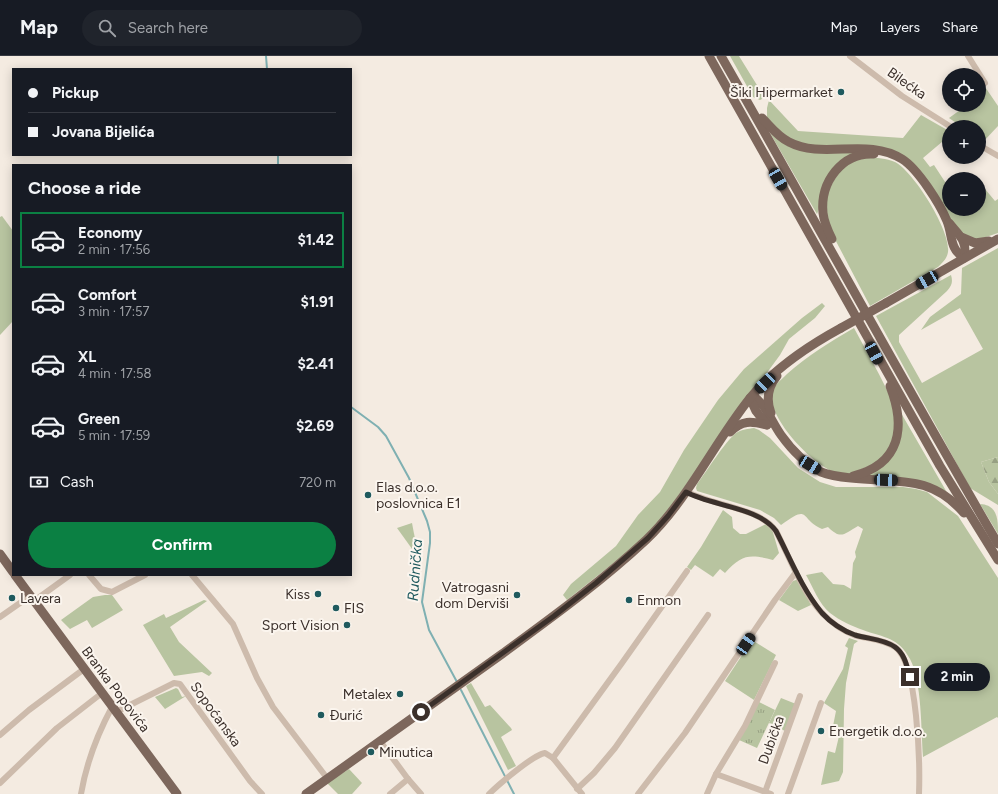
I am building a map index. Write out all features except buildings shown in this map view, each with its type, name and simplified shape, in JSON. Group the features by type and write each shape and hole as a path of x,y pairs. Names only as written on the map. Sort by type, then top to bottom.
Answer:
{"main road":[{"path":"708,56 940,466 997,558"},
{"path":"721,56 998,544"},
{"path":"751,108 764,119 780,137 799,146 824,150 871,149 901,158 910,164 922,179 947,221 960,236 966,246 964,258"},
{"path":"860,300 859,290 826,226 822,212 824,194 831,176 849,159 871,154 893,155"},
{"path":"947,221 952,242 958,253 964,258"},
{"path":"960,236 975,243 996,239"},
{"path":"306,794 467,680 566,607 633,552 660,525 686,492 751,397 775,373 809,346 996,239"},
{"path":"940,272 950,258 952,242"},
{"path":"848,478 868,471 883,462 892,449 897,435 899,420 897,407 890,384 869,341"},
{"path":"779,432 778,424 768,402 769,391 774,380 788,363"},
{"path":"751,397 758,400 766,409 779,432 810,465 822,472 842,478 904,481 923,484 932,488 951,500 963,511 997,558"},
{"path":"751,397 756,411 767,425"},
{"path":"712,452 733,429 745,422 753,421 767,425 779,432"},
{"path":"0,554 12,571"},
{"name":"Branka Popovića","path":"16,576 177,794"}],"street":[{"name":"Bilećka","path":"850,56 902,96 942,121"},
{"path":"968,56 976,68"},
{"path":"986,149 998,156"},
{"path":"686,492 700,499 735,508 765,519 776,531 796,572 822,614 840,628 855,635 888,644 896,648 902,655 913,690 920,772 919,794"},
{"path":"553,758 622,664 687,571"},
{"path":"638,794 685,733 775,600 796,572"},
{"path":"0,617 68,576"},
{"path":"90,576 101,589 112,592 143,576"},
{"path":"193,576 232,624 257,678 273,707 327,778"},
{"path":"578,788 594,773 615,748 708,615"},
{"path":"707,794 716,774 745,726 776,663"},
{"path":"0,735 29,710 84,669"},
{"name":"Sopoćanska","path":"114,710 174,683 180,684 250,781 262,794"},
{"path":"0,783 57,728 102,693"},
{"name":"Dubička","path":"716,774 768,793 800,696"},
{"path":"788,794 821,703"},
{"path":"82,792 104,722 114,710"},
{"path":"380,741 421,794"},
{"path":"488,794 501,782 541,754 547,754 553,758 582,794"},
{"path":"390,794 408,779"}],"green space":[{"path":"730,56 739,56 766,97 760,100 753,97"},
{"path":"986,88 998,106 998,126 986,139 986,120 952,120 949,118 957,112 986,112"},
{"path":"769,100 798,131 903,138 921,115 942,127 942,142 923,158 930,167 934,165 942,177 942,206 917,168 890,150 805,145 787,139 767,119"},
{"path":"770,133 783,142 860,152 838,165 817,214"},
{"path":"868,157 895,162 912,177 938,217 944,230 948,252 943,262 938,267 870,306 828,226 825,213 827,192 841,169 852,161"},
{"path":"986,190 995,201 998,199 998,233 977,240 959,232 948,216 986,216"},
{"path":"2,216 12,230 12,322 0,335 0,217"},
{"path":"998,248 998,457 981,462 989,482 998,494 998,505 970,488 876,316 951,275 952,282 949,289 899,335 899,342 922,383 983,349 960,308 921,330 930,317 961,294 962,268"},
{"path":"822,303 825,306 815,318 789,339 780,355 662,519 630,550 567,600 563,595 571,584 616,546 638,515 660,492 684,450 718,400 744,369 802,318"},
{"path":"854,328 893,402 896,413 896,422 894,438 891,446 881,458 871,465 856,471 841,474 831,471 819,463 795,441 777,415 772,403 772,393 778,383 795,367"},
{"path":"901,413 949,496 939,489 864,478 885,463"},
{"path":"754,428 770,438 798,468 820,482 836,487 903,487 916,489 927,492 958,516 998,578 998,718 997,717 923,757 919,693 914,668 910,659 901,646 896,642 850,625 830,613 819,600 806,575 822,572 833,584 844,585 851,589 853,563 856,557 855,552 863,529 858,526 840,535 828,527 822,529 801,514 790,518 781,525 774,518 760,510 697,491 697,484 731,438 740,431"},
{"path":"998,457 998,494 989,482 981,462"},
{"path":"980,504 986,505 994,510 998,524 998,534"},
{"path":"723,510 732,517 733,528 740,534 746,534 766,524 772,529 779,553 773,560 752,556 747,557 736,562 725,573 720,569 713,577 695,565 691,570 687,567"},
{"path":"412,523 416,544 415,553 397,528"},
{"path":"798,580 811,605 798,611 779,600 793,581"},
{"path":"112,595 123,610 92,628 87,620 70,629 61,620 93,597"},
{"path":"204,600 207,601 170,627 179,642 212,673 209,676 202,672 174,676 143,625 164,614 166,618"},
{"path":"849,638 858,641 854,644 846,683 843,772 839,781 821,785 828,751 835,753 840,732 832,731 836,711 824,703 843,669 848,648 845,646"},
{"path":"752,640 776,655 754,700 725,681"},
{"path":"471,683 485,707 490,705 512,730 501,737 516,766 508,770 466,686"},
{"path":"176,688 182,697 186,696 165,709 155,697"},
{"path":"781,698 796,704 785,731 769,723"},
{"path":"759,702 775,710 757,748 739,740"},
{"path":"349,769 362,783 352,794 338,794 327,783"}],"waterway":[{"name":"Rudnička","path":"266,56 267,68"},
{"name":"Rudnička","path":"278,156 278,164"},
{"name":"Rudnička","path":"352,408 378,427 386,436 409,478 427,521 430,532 430,543 422,602 429,630 457,682"},
{"name":"Rudnička","path":"461,690 514,794"}],"place":[{"name":"Šiki Hipermarket","path":"841,92"},
{"name":"Elas d.o.o. poslovnica E1","path":"368,495"},
{"name":"Kiss","path":"318,594"},
{"name":"Vatrogasni dom Derviši","path":"517,595"},
{"name":"Lavera","path":"12,598"},
{"name":"Enmon","path":"629,600"},
{"name":"FIS","path":"336,608"},
{"name":"Sport Vision","path":"347,625"},
{"name":"Metalex","path":"400,694"},
{"name":"Đurić","path":"321,715"},
{"name":"Energetik d.o.o.","path":"821,731"},
{"name":"Minutica","path":"371,752"}],"route":[{"path":"421,712 554,616 596,583 648,538 668,516 686,492 706,501 735,508 765,519 769,522 776,531 796,572 822,614 836,625 855,635 878,640 896,648 902,655 910,677"}]}
